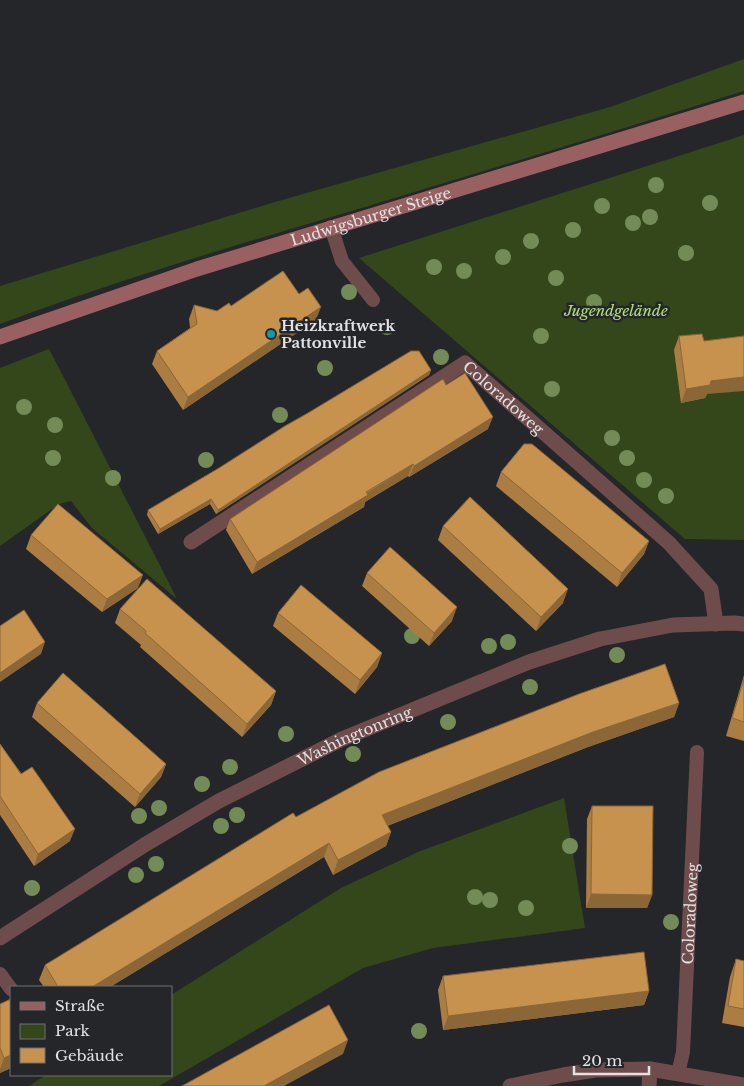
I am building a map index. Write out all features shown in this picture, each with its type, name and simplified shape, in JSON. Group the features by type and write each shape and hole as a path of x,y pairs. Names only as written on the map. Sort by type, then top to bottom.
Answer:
{"main road":[{"name":"Ludwigsburger Steige","path":"0,337 197,269 744,102"}],"street":[{"name":"Coloradoweg","path":"191,542 466,363 669,543 711,589 716,624"},
{"name":"Washingtonring","path":"0,938 146,844 211,806 342,739 529,662 600,639 674,625 744,624"},
{"path":"510,1086 595,1070 650,1070 744,1085"},
{"path":"650,1070 650,1086"}],"lane":[{"path":"331,227 342,261 373,300"},
{"name":"Coloradoweg","path":"678,1074 683,1052 697,752"},
{"path":"0,974 10,988"}],"green space":[{"path":"744,59 744,91 182,262 0,324 0,286 275,202 610,107"},
{"name":"Jugendgelände","path":"744,135 744,540 685,539 359,258"},
{"path":"49,349 177,599 92,528 71,501 59,504 0,546 0,368"},
{"path":"564,798 585,928 433,948 363,968 159,1086 29,1086 44,1076 172,1076 172,994 341,888 418,852"}],"building":[{"name":"Heizkraftwerk Pattonville","path":"283,271 299,294 308,288 321,307 188,397 157,351 197,324 194,305 217,311 229,303 231,306"},
{"path":"702,334 704,341 744,336 744,377 711,381 710,385 686,389 679,336"},
{"path":"411,351 419,351 431,370 218,510 211,499 160,529 148,510"},
{"path":"465,373 493,417 414,466 413,464 366,492 368,495 257,562 230,519 443,379 446,385"},
{"path":"524,444 532,444 649,541 622,573 501,472"},
{"path":"470,497 568,589 541,617 443,526"},
{"path":"58,504 143,575 107,599 31,535"},
{"path":"390,547 457,607 434,633 367,573"},
{"path":"147,579 276,691 247,724 120,609"},
{"path":"301,585 382,653 360,680 278,613"},
{"path":"24,610 45,642 0,673 0,626"},
{"path":"665,664 679,703 593,732 382,815 391,832 338,860 329,843 94,986 57,986 45,965 293,813 296,817 379,772 579,694"},
{"path":"63,673 166,764 140,794 37,703"},
{"path":"744,679 744,722 732,718"},
{"path":"0,744 21,774 32,767 75,829 38,854 0,796"},
{"path":"592,806 653,806 652,895 591,894"},
{"path":"644,952 649,991 448,1016 443,976"},
{"path":"736,959 744,961 744,1009 728,1006"},
{"path":"10,999 10,1055 4,1058 0,1048 0,1004"},
{"path":"329,1005 348,1040 264,1086 182,1086"}],"place":[{"name":"Heizkraftwerk Pattonville","path":"271,334"}]}
